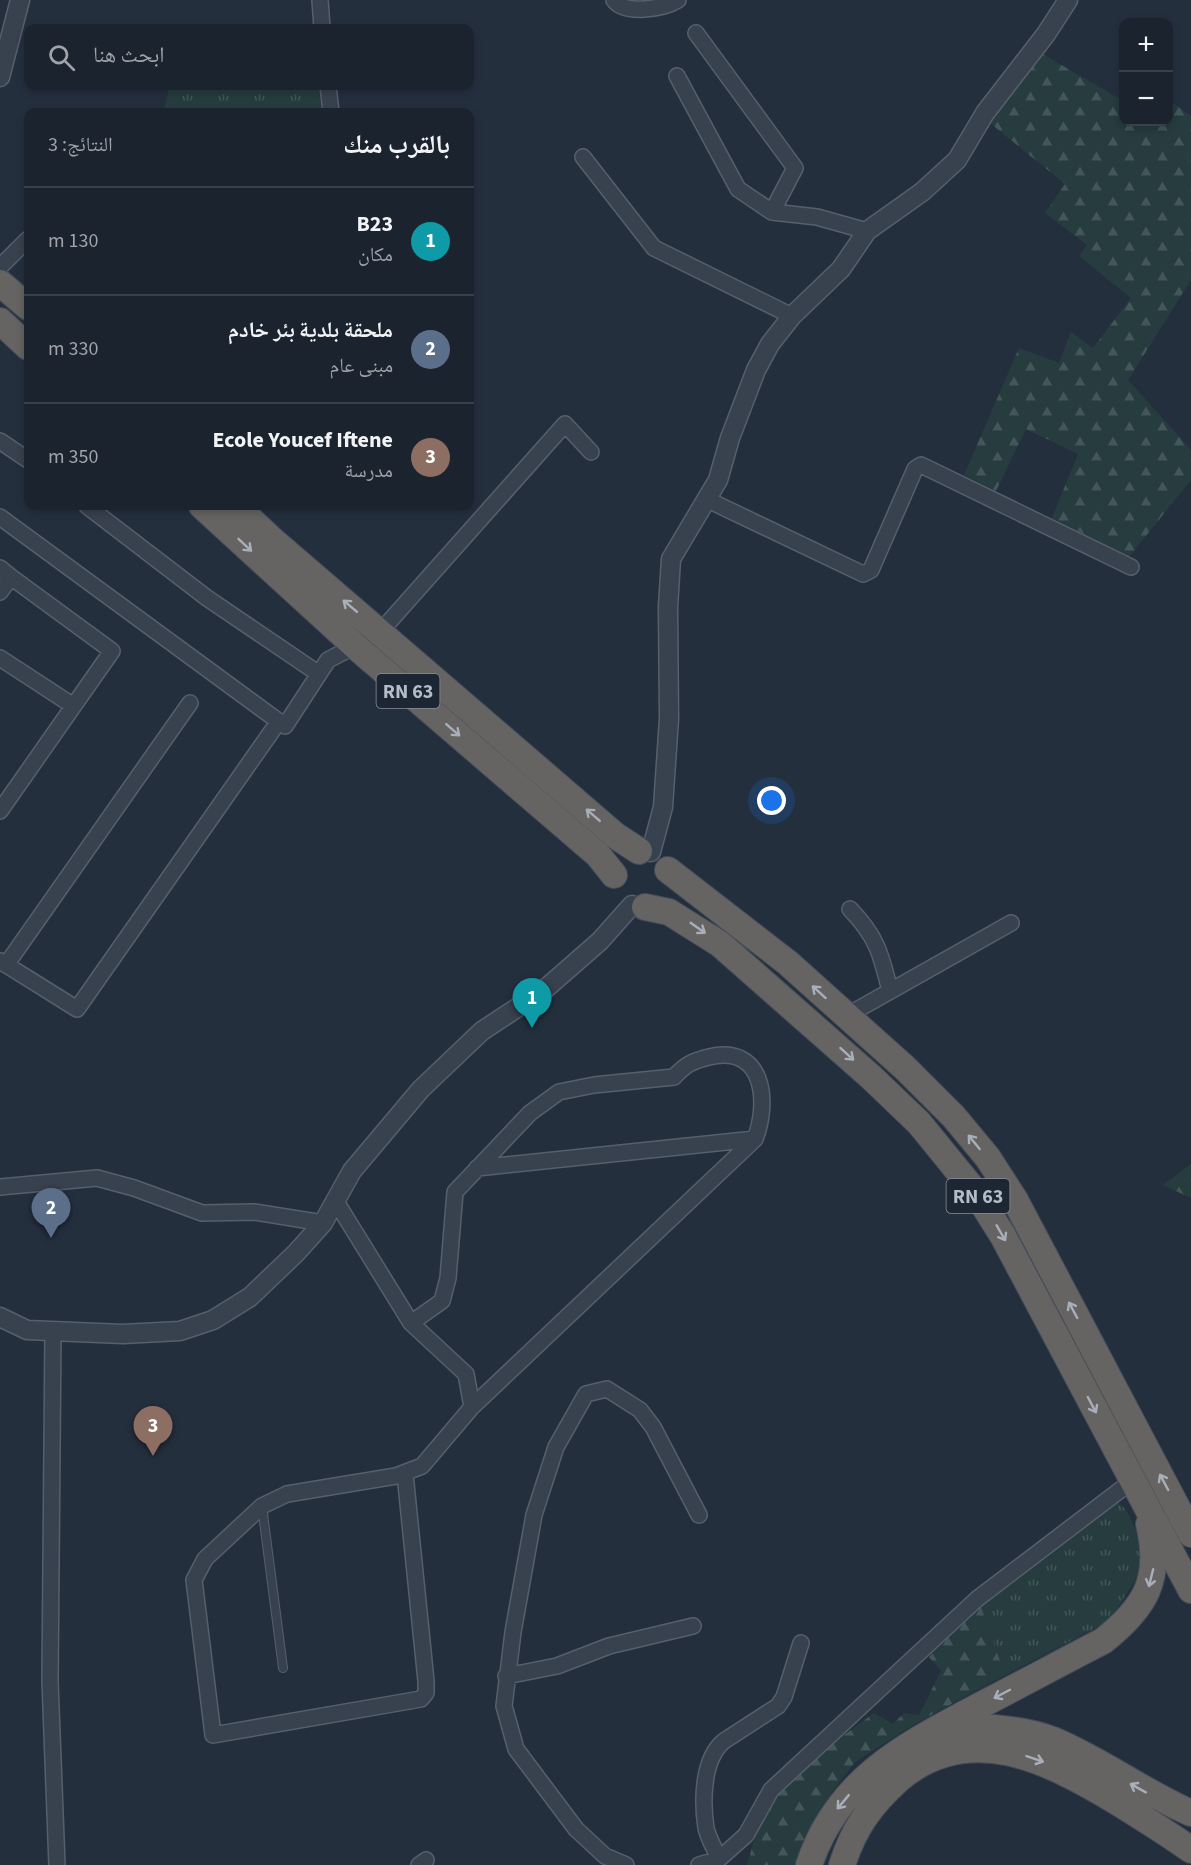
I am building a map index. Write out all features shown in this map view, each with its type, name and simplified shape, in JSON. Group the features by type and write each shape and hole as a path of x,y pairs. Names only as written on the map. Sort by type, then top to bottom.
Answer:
{"highway":[{"path":"0,283 24,304"},
{"path":"0,321 24,343"},
{"name":"RN 63","path":"206,510 355,646 598,855 614,875 615,888 622,899 639,906 669,912 720,944 795,1008 919,1123 976,1193 1003,1236 1191,1590"},
{"name":"RN 63","path":"240,510 616,836 653,858 788,963 954,1117 988,1158 1015,1200 1191,1534"},
{"path":"614,875 618,864 627,855 653,858 670,882 665,894 656,903 639,906"},
{"path":"809,1865 815,1847 838,1806 871,1771 908,1744 1103,1641 1124,1624 1141,1605 1150,1584 1155,1562 1153,1542 1138,1490"},
{"path":"936,1729 985,1728 1051,1739 1141,1790 1191,1813"},
{"path":"842,1865 852,1835 879,1797 917,1764 958,1752 988,1749 1016,1752 1043,1761 1076,1777 1191,1850"}],"street":[{"path":"0,77 20,0"},
{"path":"320,0 322,24"},
{"path":"614,0 617,5 633,11 678,0"},
{"path":"653,858 663,807 669,718 668,607 671,559 718,480 730,438 756,370 770,344 792,316 841,269 867,231 922,192 957,160 985,113 1046,34 1068,0"},
{"path":"696,33 795,168 772,212"},
{"path":"677,76 738,189 772,212 817,217 867,231"},
{"path":"328,90 331,108"},
{"path":"583,156 654,248 792,316"},
{"path":"0,267 24,243"},
{"path":"380,632 565,424 591,452"},
{"path":"0,441 24,457"},
{"path":"706,499 863,574 871,570 915,469 921,465 1131,567"},
{"path":"92,510 207,598 319,674"},
{"path":"0,517 285,726 328,660 355,646"},
{"path":"0,592 6,572 112,651 72,705 0,812"},
{"path":"0,658 72,705"},
{"path":"190,703 3,963 77,1009 279,721"},
{"path":"2,1320 27,1330 123,1334 180,1331 213,1320 250,1297 296,1253 322,1223 352,1171 421,1089 482,1031 544,990 639,906"},
{"path":"850,909 865,925 879,948 890,991"},
{"path":"846,1016 1011,923"},
{"path":"405,1474 426,1681 426,1693 421,1700 213,1735 194,1580 205,1559 262,1506 287,1494 405,1474 422,1466 472,1407 755,1138 762,1120 764,1100 756,1076 746,1061 731,1053 687,1063 674,1077 594,1085 560,1092 530,1113 455,1192 448,1278 442,1301 411,1323"},
{"path":"477,1168 755,1138"},
{"path":"0,1187 97,1178 134,1188 202,1213 254,1212 322,1223"},
{"path":"335,1200 411,1323 466,1374 472,1407"},
{"path":"53,1331 50,1681 57,1865"},
{"path":"626,1865 606,1856 576,1829 516,1749 504,1706 506,1676 534,1515 556,1447 586,1394 607,1389 640,1410 670,1456 699,1515"},
{"path":"699,1865 720,1859 746,1835 771,1790 846,1723 976,1599 1138,1490"},
{"path":"506,1676 557,1666 609,1646 693,1626"},
{"path":"720,1859 707,1830 704,1798 711,1759 716,1748 724,1741 778,1706 784,1696 801,1643"}],"lane":[{"path":"262,1506 283,1668"}],"green space":[{"path":"1041,53 1119,99 1119,126 1173,126 1173,103 1191,116 1191,280 1128,380 1191,450 1191,480 1129,557 1052,518 1078,454 1026,429 996,491 964,475 1019,348 1059,363 1071,332 1093,348 1131,298 1079,256 1087,245 1045,213 1065,184 990,123"},
{"path":"169,90 319,90 321,108 164,108"},
{"path":"1191,1164 1191,1198 1163,1185"},
{"path":"1118,1502 1132,1522 1145,1565 1109,1621 1005,1675 980,1604"},
{"path":"980,1604 1005,1675 913,1725 855,1762 829,1796 803,1841 796,1865 747,1865 759,1825 768,1807 794,1776 874,1713 893,1724 904,1713 919,1715 941,1671 929,1657"}],"place":[{"name":"B23","path":"532,1028"},
{"name":"ملحقة بلدية بئر خادم","path":"51,1238"},
{"name":"Ecole Youcef Iftene","path":"153,1456"}]}
